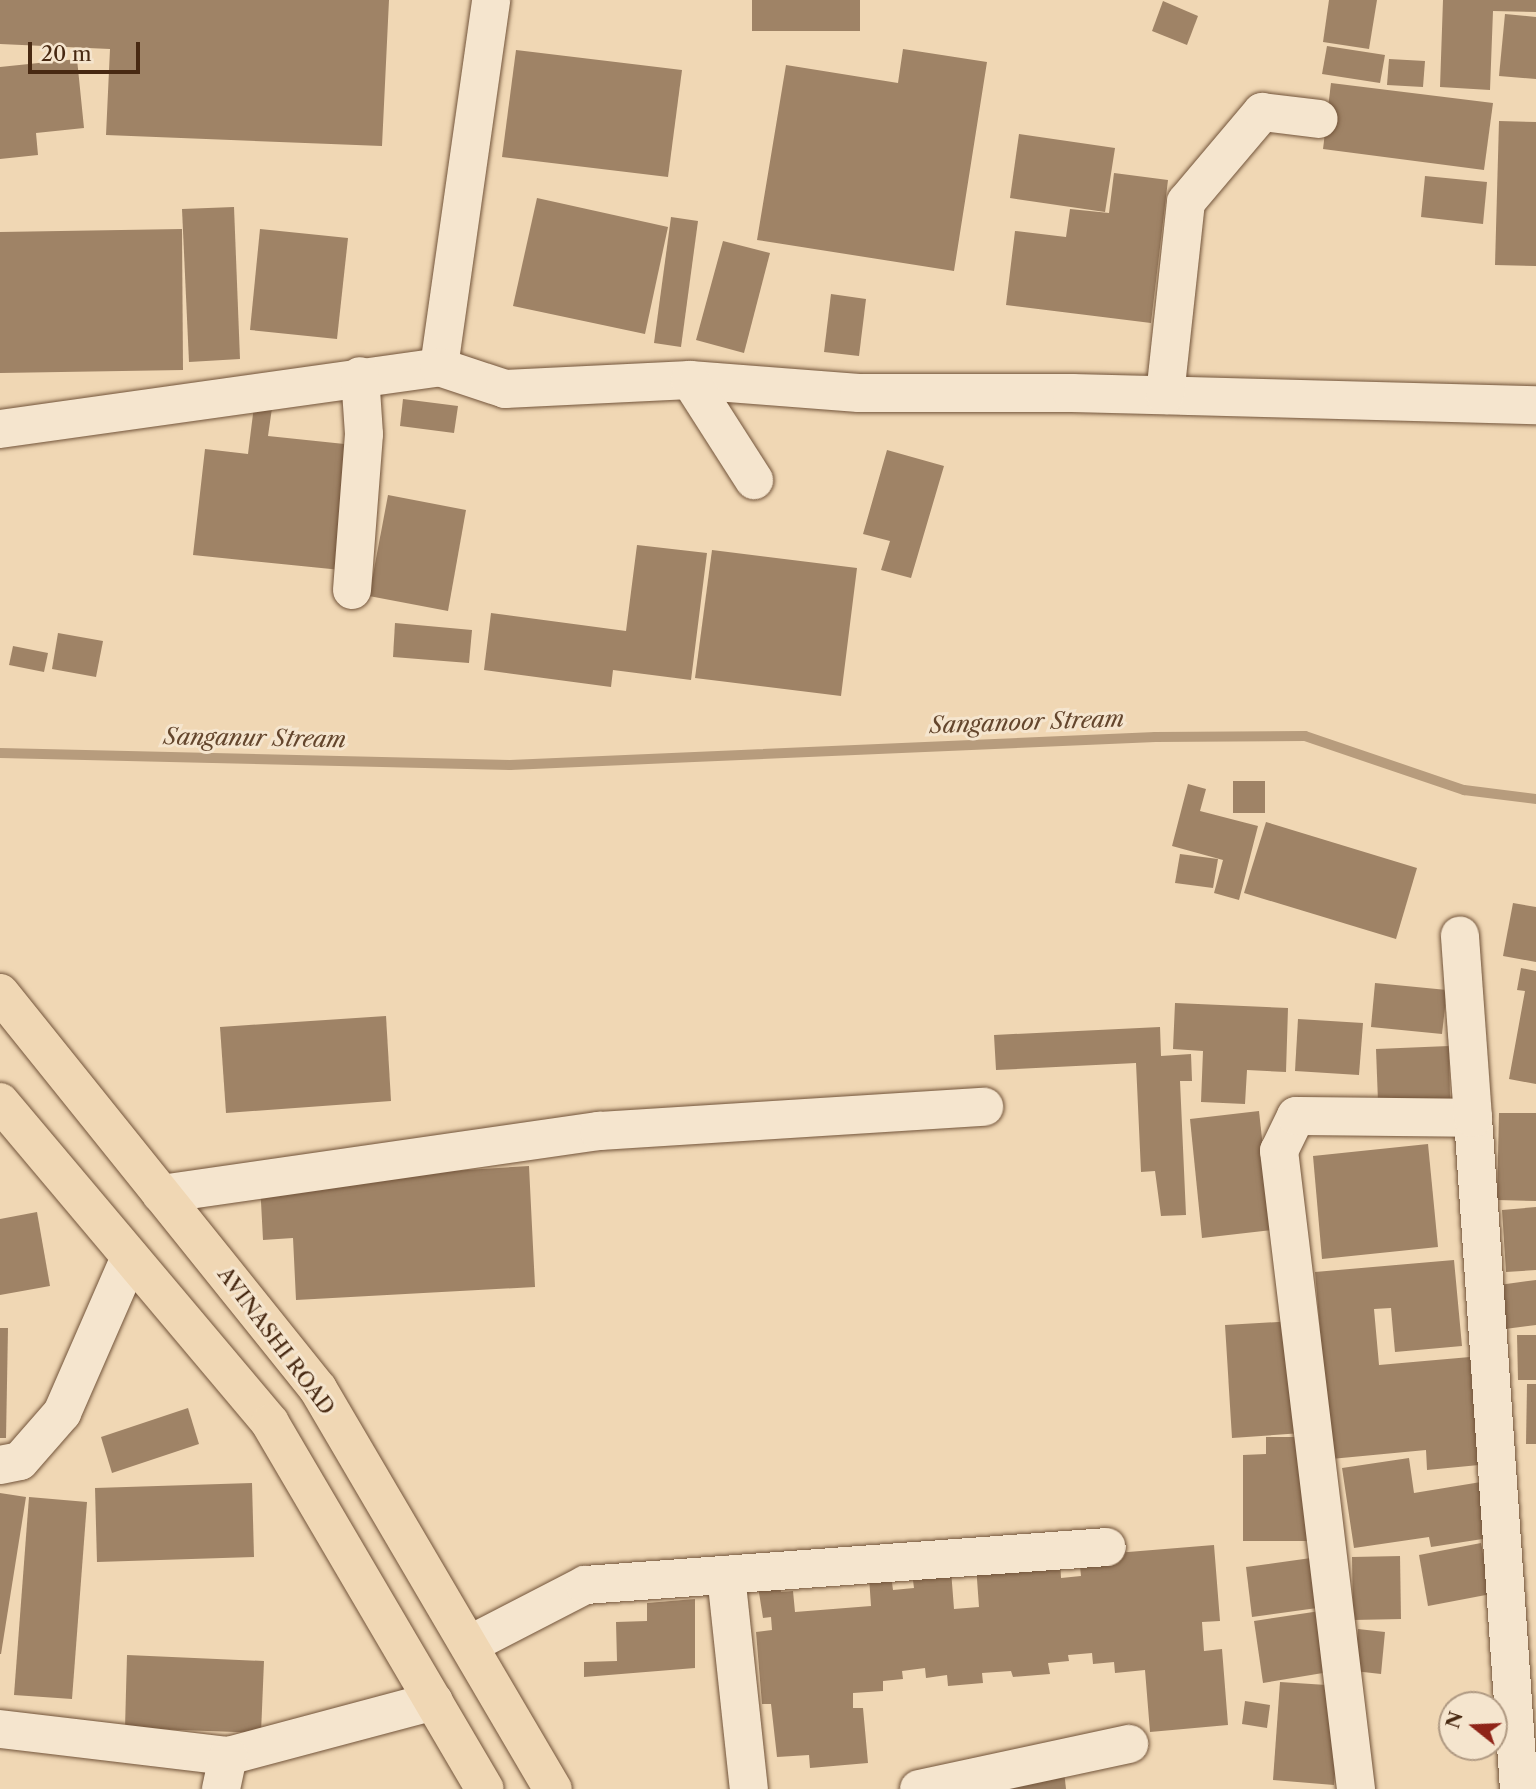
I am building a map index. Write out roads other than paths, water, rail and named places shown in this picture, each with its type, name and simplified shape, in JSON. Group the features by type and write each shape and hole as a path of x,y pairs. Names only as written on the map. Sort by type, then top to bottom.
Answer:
{"main road":[{"name":"AVINASHI ROAD","path":"0,993 318,1389 553,1789"},
{"path":"0,1102 270,1423 485,1789"},
{"path":"227,1371 276,1336"},
{"path":"349,1557 397,1523"}],"street":[{"path":"439,367 491,0"},
{"path":"1165,395 1186,202 1262,112 1319,119"},
{"path":"0,429 360,376 439,367 505,388 690,380 859,393 1165,395 1536,405"},
{"path":"352,590 364,434 360,376"},
{"path":"690,380 754,480"},
{"path":"1460,935 1520,1789"},
{"path":"162,1194 599,1130 984,1107"},
{"path":"1356,1789 1279,1151 1296,1116 1473,1118"},
{"path":"0,1465 20,1461 62,1413 130,1257"},
{"path":"469,1645 585,1585 1107,1547"},
{"path":"726,1575 749,1789"},
{"path":"0,1729 225,1772 434,1701"},
{"path":"919,1789 1129,1744"}],"waterway":[{"name":"Sanganoor Stream","path":"0,753 510,765 1155,737 1305,736 1464,790 1536,799"}],"water label":[{"name":"Sanganur Stream","path":"255,738"}]}
